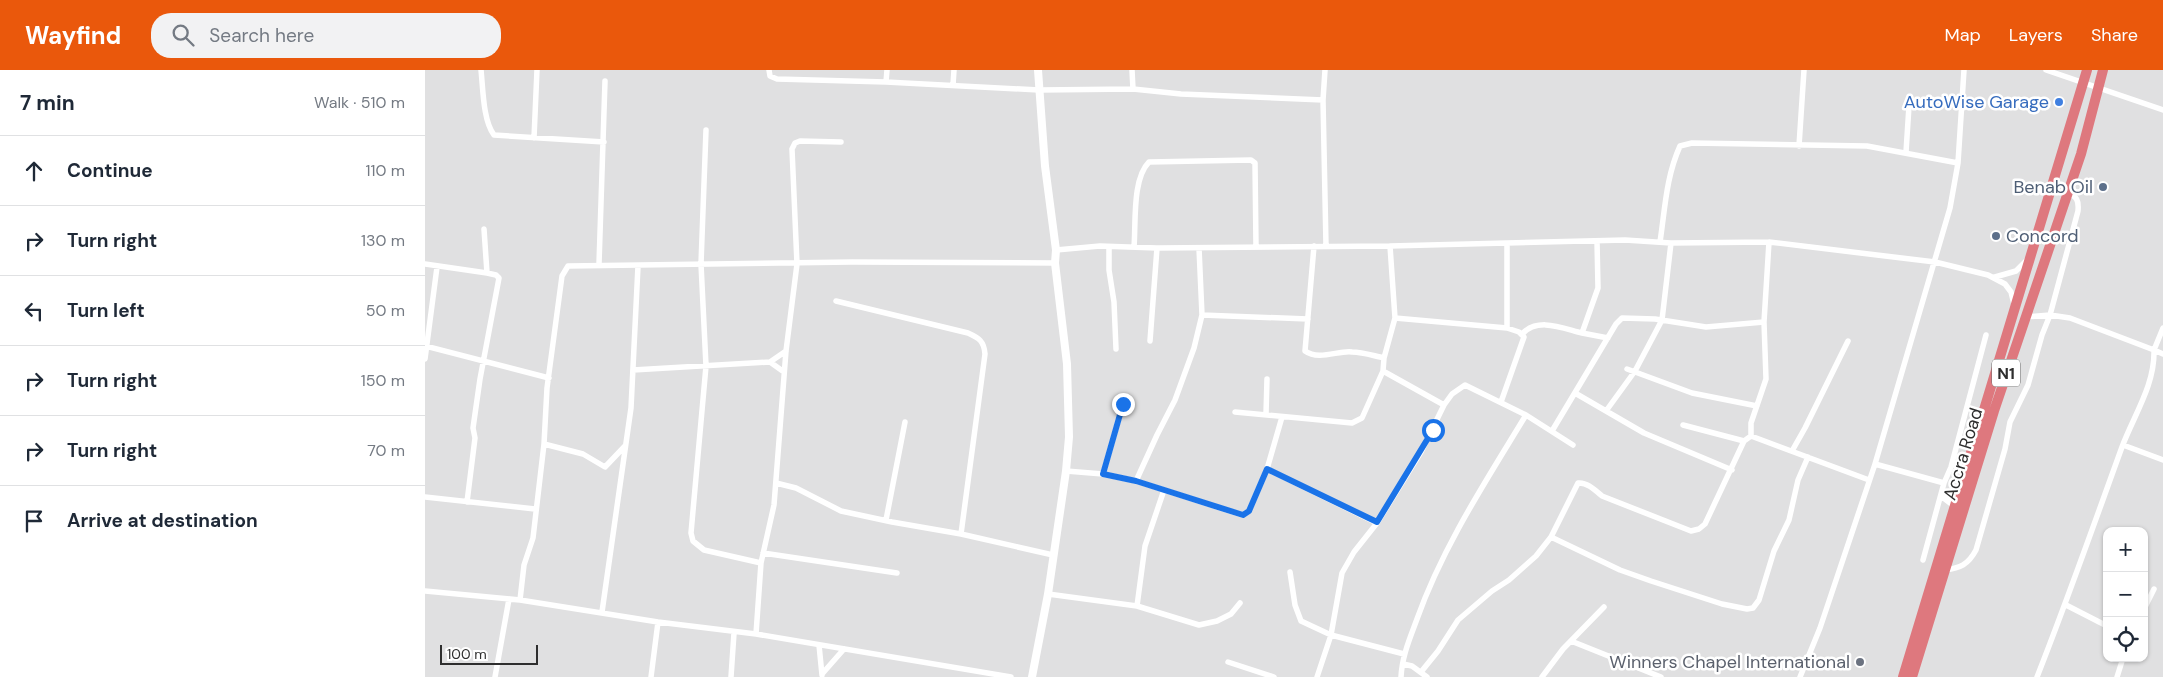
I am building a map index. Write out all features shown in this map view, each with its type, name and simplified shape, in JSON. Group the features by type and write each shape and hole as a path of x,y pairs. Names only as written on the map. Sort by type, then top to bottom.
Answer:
{"highway":[{"name":"Accra Road","path":"1903,677 2087,70"},
{"name":"Accra Road","path":"1912,677 2025,317 2081,154 2103,70"}],"street":[{"path":"481,70 484,99 491,131 497,136 604,142"},
{"path":"534,138 537,70"},
{"path":"769,70 770,76 777,80 886,82 1039,90 1133,89 1181,94 1323,100"},
{"path":"886,82 887,70"},
{"path":"953,85 954,70"},
{"path":"1032,677 1048,594 1066,471 1069,417 1067,364 1055,262 1056,250 1045,166 1038,70"},
{"path":"1132,70 1133,89"},
{"path":"1325,70 1323,100 1326,246"},
{"path":"1799,146 1804,70"},
{"path":"1800,677 1820,628 1875,464 1950,208 1958,163 1964,70"},
{"path":"2046,70 2163,110"},
{"path":"599,264 605,81"},
{"path":"1906,152 1909,106"},
{"path":"706,130 701,264 706,366 692,513 693,540 704,550 761,563"},
{"path":"755,634 761,563 774,505 784,372 797,264 793,146 800,141 841,142"},
{"path":"1660,242 1665,196 1680,146 1692,143 1867,146 1958,163"},
{"path":"1134,247 1137,196 1143,168 1149,162 1251,160 1255,163 1256,247"},
{"path":"1945,570 1964,566 1972,559 1975,550 2005,449 2010,422 2028,385 2042,335 2050,315 2078,211 2079,202 2076,196 2067,192"},
{"path":"484,230 487,273"},
{"path":"1056,250 1099,246 1109,248 1390,246 1625,240 1671,243 1769,242 1935,262 1995,277 2005,284 2011,292 2015,307"},
{"path":"1582,333 1598,288 1597,241"},
{"path":"1751,436 1751,423 1766,379 1764,322 1769,242"},
{"path":"1607,410 1635,371 1662,320 1671,243"},
{"path":"1507,244 1507,328"},
{"path":"1314,246 1305,351 1310,354 1336,355 1352,351 1384,358"},
{"path":"1235,412 1352,423 1358,422 1362,418 1383,371 1384,358 1395,318 1390,246"},
{"path":"1109,248 1109,270 1113,293 1116,349"},
{"path":"1150,341 1157,248"},
{"path":"1136,481 1175,400 1194,348 1202,315 1199,248"},
{"path":"1995,277 2016,271 2029,258"},
{"path":"520,600 524,565 533,538 544,444 549,378 562,276 568,266 599,264 638,266 735,262 797,264 852,262 1055,262"},
{"path":"425,264 487,273 496,275 499,280 473,428 475,438 467,502"},
{"path":"602,612 631,408 638,266"},
{"path":"425,359 437,267"},
{"path":"836,301 968,333 979,338 984,345 985,354 961,534"},
{"path":"1202,315 1308,319"},
{"path":"2025,317 2050,315 2070,318 2163,354"},
{"path":"1395,318 1507,328 1522,334"},
{"path":"1552,431 1622,318 1662,320 1706,327 1764,322"},
{"path":"1522,334 1532,326 1540,324 1608,338"},
{"path":"2037,677 2066,605 2123,445 2143,399 2155,365 2154,350 2163,328"},
{"path":"1501,402 1524,337 1522,334"},
{"path":"1923,560 1944,483 1951,467 1986,335"},
{"path":"1791,451 1805,428 1848,341"},
{"path":"426,347 549,378"},
{"path":"633,370 771,362 786,352"},
{"path":"771,362 784,372"},
{"path":"1627,369 1691,393 1757,406"},
{"path":"1383,371 1444,405"},
{"path":"1266,414 1267,379"},
{"path":"1317,677 1331,636 1342,573 1421,452 1444,405 1452,394 1465,385 1526,415 1573,445"},
{"path":"1575,393 1644,433 1732,470"},
{"path":"1103,474 1123,404"},
{"path":"1401,677 1404,654 1428,588 1459,527 1526,415"},
{"path":"1066,471 1103,474 1136,481 1243,515 1249,511 1267,469 1282,417"},
{"path":"886,520 905,422"},
{"path":"1683,425 1744,441"},
{"path":"1751,436 1869,480"},
{"path":"1421,672 1438,652 1459,620 1536,556 1551,536 1578,483 1593,488 1602,496 1691,531 1699,529 1705,524 1744,441 1751,436"},
{"path":"544,444 583,454 605,467 625,446"},
{"path":"2123,445 2163,460"},
{"path":"1551,536 1620,570 1747,610 1753,608 1759,600 1774,551 1789,520 1798,480 1808,458"},
{"path":"1875,464 1944,483"},
{"path":"1267,469 1377,522"},
{"path":"776,483 796,488 841,511 961,534 1053,555"},
{"path":"1137,606 1145,546 1164,490"},
{"path":"1941,496 1954,506"},
{"path":"425,497 535,509"},
{"path":"763,553 897,573"},
{"path":"1290,572 1295,605 1301,621 1331,636 1404,654"},
{"path":"2148,601 2154,589"},
{"path":"425,591 520,600 658,622 755,634 1011,677"},
{"path":"1048,594 1137,606 1199,625 1217,621 1231,614 1240,603"},
{"path":"495,677 509,599"},
{"path":"2066,605 2103,624"},
{"path":"1542,677 1571,642 1605,607"},
{"path":"651,677 658,622"},
{"path":"731,677 734,632"},
{"path":"1571,642 1661,677"},
{"path":"819,644 822,676"},
{"path":"822,676 844,649"},
{"path":"1228,662 1264,676 1274,677"},
{"path":"2117,677 2122,662"},
{"path":"1403,664 1412,666 1427,677"}],"place":[{"name":"AutoWise Garage","path":"2059,102"},
{"name":"Benab Oil","path":"2103,187"},
{"name":"Concord","path":"1996,236"},
{"name":"Winners Chapel International","path":"1860,662"}],"route":[{"path":"1123,404 1103,474 1136,481 1243,515 1249,511 1267,469 1377,522 1433,430"}]}
